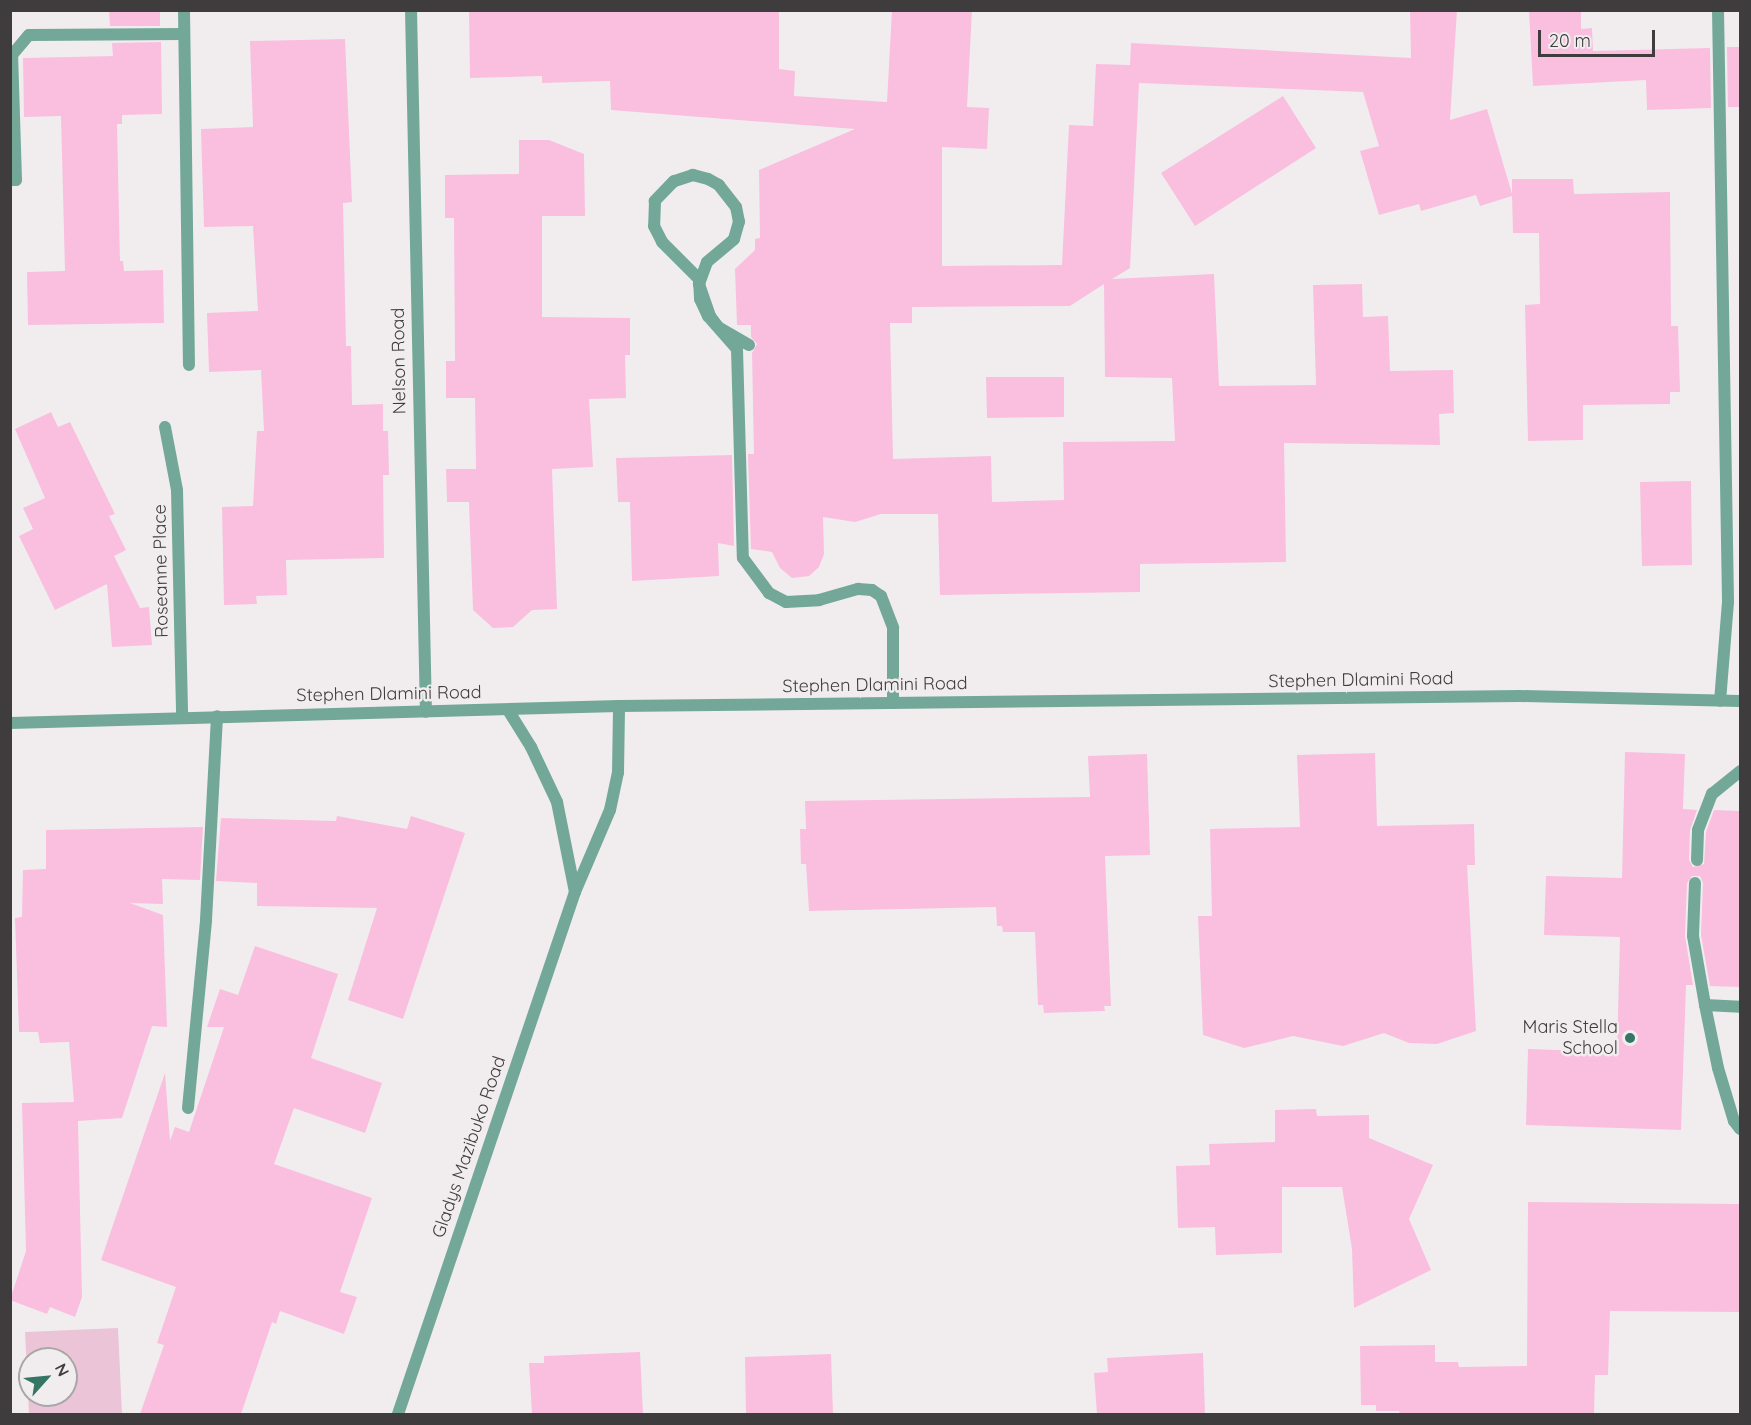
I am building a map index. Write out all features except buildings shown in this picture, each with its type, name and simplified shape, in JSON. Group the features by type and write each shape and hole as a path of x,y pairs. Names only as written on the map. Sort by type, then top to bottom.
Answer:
{"street":[{"path":"184,10 189,364"},
{"name":"Nelson Road","path":"411,10 426,712"},
{"path":"1718,10 1728,602 1720,701"},
{"path":"10,180 16,180 12,55 29,35 183,34"},
{"path":"749,345 719,328 710,316 699,284 707,262 734,239 739,222 736,207 719,185 708,179 693,175 674,181 655,201 654,226 662,243 699,279 700,299 708,316 737,349 743,558 769,593 786,602 819,600 858,589 872,590 881,596 893,628 893,703"},
{"name":"Roseanne Place","path":"165,427 177,490 182,716"},
{"name":"Stephen Dlamini Road","path":"10,723 182,716 619,706 1520,696 1740,701"},
{"name":"Gladys Mazibuko Road","path":"398,1414 575,892 613,799 619,753 619,706"},
{"path":"508,710 531,747 556,802 575,892"},
{"path":"188,1108 206,920 217,716"},
{"path":"1697,860 1698,830 1712,794 1740,771"},
{"path":"1695,883 1693,936 1705,1005 1718,1068 1734,1121 1740,1129"},
{"path":"1705,1005 1740,1007"}],"shaded area":[{"path":"118,1328 122,1414 29,1414 29,1407 78,1407 78,1347 26,1347 25,1332"}],"place":[{"name":"Maris Stella School","path":"1630,1038"}]}
